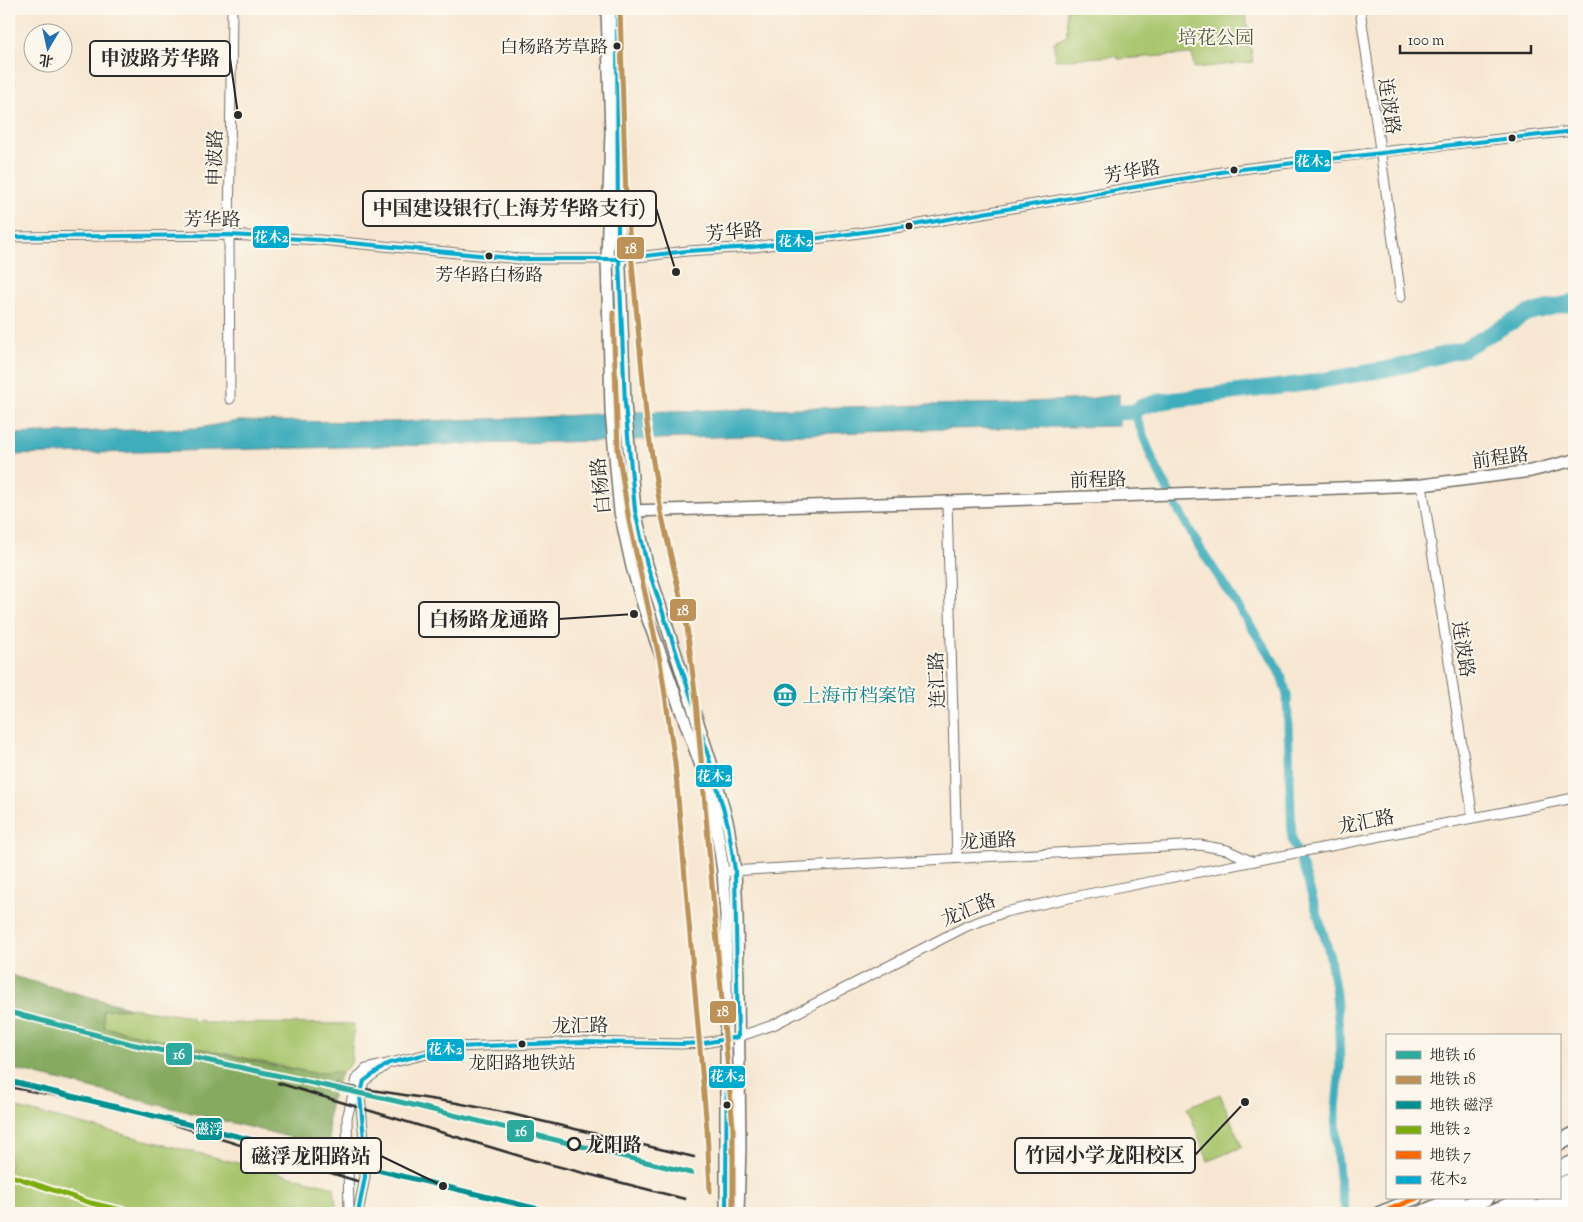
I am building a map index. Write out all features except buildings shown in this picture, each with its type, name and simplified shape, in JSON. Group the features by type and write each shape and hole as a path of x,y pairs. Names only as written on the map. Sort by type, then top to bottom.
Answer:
{"highway":[{"path":"1560,1142 1574,1134"},
{"path":"1560,1169 1574,1163"},
{"path":"1560,1186 1574,1180"},
{"path":"1524,1213 1574,1196"},
{"path":"1423,1213 1452,1200"},
{"path":"1450,1213 1481,1200"},
{"path":"1491,1213 1523,1200"}],"main road":[{"name":"白杨路","path":"607,9 611,132 607,259 611,411 620,512 632,567 705,777 729,871"},
{"name":"白杨路","path":"617,9 618,218 625,410 629,455 635,510 647,565 713,769 728,825 729,871 726,916 740,1146 738,1213"},
{"name":"前程路","path":"620,512 1422,485 1531,471 1574,460"},
{"name":"白杨路","path":"726,1213 732,1038"},
{"path":"1560,1139 1574,1134"},
{"path":"1379,1213 1411,1200"},
{"path":"1550,1213 1574,1202"}],"street":[{"name":"申波路","path":"230,399 229,235 232,9"},
{"name":"连波路","path":"1360,9 1401,296"},
{"name":"芳华路","path":"9,237 229,235 320,240 520,259 620,259 753,247 908,226 1233,170 1574,131"},
{"name":"连波路","path":"1422,485 1473,818"},
{"name":"连汇路","path":"947,502 957,858"},
{"name":"龙汇路","path":"349,1213 347,1118 357,1079 366,1069 456,1047 584,1042 681,1044 704,1043 732,1038 773,1025 955,931 991,917 1041,903 1574,798"},
{"name":"龙通路","path":"729,871 1200,845 1227,850 1251,862"},
{"name":"龙汇路","path":"358,1213 365,1178 360,1096 364,1082 389,1063"}],"green space":[{"name":"培花公园","path":"1066,9 1245,9 1253,62 1194,68 1192,54 1118,59 1117,56 1055,60 1054,42 1067,36"},
{"path":"9,973 16,977 131,1008 103,1010 104,1027 280,1067 314,1073 342,1072 331,1100 330,1147 9,1068"},
{"path":"131,1008 192,1017 193,1022 202,1020 203,1023 354,1024 351,1064 342,1072 313,1073 104,1027 102,1010"},
{"path":"1220,1094 1242,1147 1208,1161 1187,1107"},
{"path":"9,1106 334,1187 337,1213 9,1213"}],"water":[{"path":"1119,394 1119,426 9,455 9,434 198,428 238,421 389,422 636,412 1013,403 1088,399"}],"waterway":[{"path":"1097,413 1134,412 1141,407 1158,402 1308,383 1398,367 1463,349 1528,313 1574,302"},
{"path":"1134,412 1153,461 1176,506 1200,548 1274,662 1282,678 1287,695 1292,839 1304,870 1329,952 1336,994 1340,1066 1336,1108 1336,1145 1340,1185 1346,1213"}],"railway":[{"path":"279,1076 457,1103 694,1157"},
{"path":"278,1083 533,1160 685,1199"},
{"path":"9,1087 117,1107 357,1181"}],"metro line":[{"name":"18","path":"620,9 626,199 647,424 661,512 687,627 696,701 733,1128 733,1213"},
{"name":"18","path":"613,313 618,449 629,521 660,661 675,763 707,1129 710,1191"},
{"name":"16","path":"9,1012 131,1044 396,1101 691,1173"},
{"name":"磁浮","path":"9,1081 555,1213"},
{"name":"2","path":"9,1175 91,1203 134,1213"},
{"name":"7","path":"1381,1213 1412,1200"}],"transit line":[{"name":"花木2","path":"358,1213 365,1177 360,1096 364,1081 389,1063 456,1047 584,1042 681,1044 704,1043 738,1037 735,870 728,825 693,703 647,565 635,510 625,404 618,234 617,9"},
{"name":"花木2","path":"9,237 229,235 320,240 520,259 620,259 687,251 753,247 908,226 1233,170 1574,131"},
{"name":"花木2","path":"726,1213 727,1015"}],"place":[{"name":"白杨路芳草路","path":"617,46"},
{"name":"申波路芳华路","path":"238,115"},
{"name":"芳华路白杨路","path":"489,256"},
{"name":"中国建设银行(上海芳华路支行)","path":"676,272"},
{"name":"白杨路龙通路","path":"634,614"},
{"name":"上海市档案馆","path":"785,695"},
{"name":"龙阳路地铁站","path":"522,1044"},
{"name":"竹园小学龙阳校区","path":"1245,1102"},
{"name":"龙阳路","path":"574,1144"},
{"name":"磁浮龙阳路站","path":"443,1186"}]}
